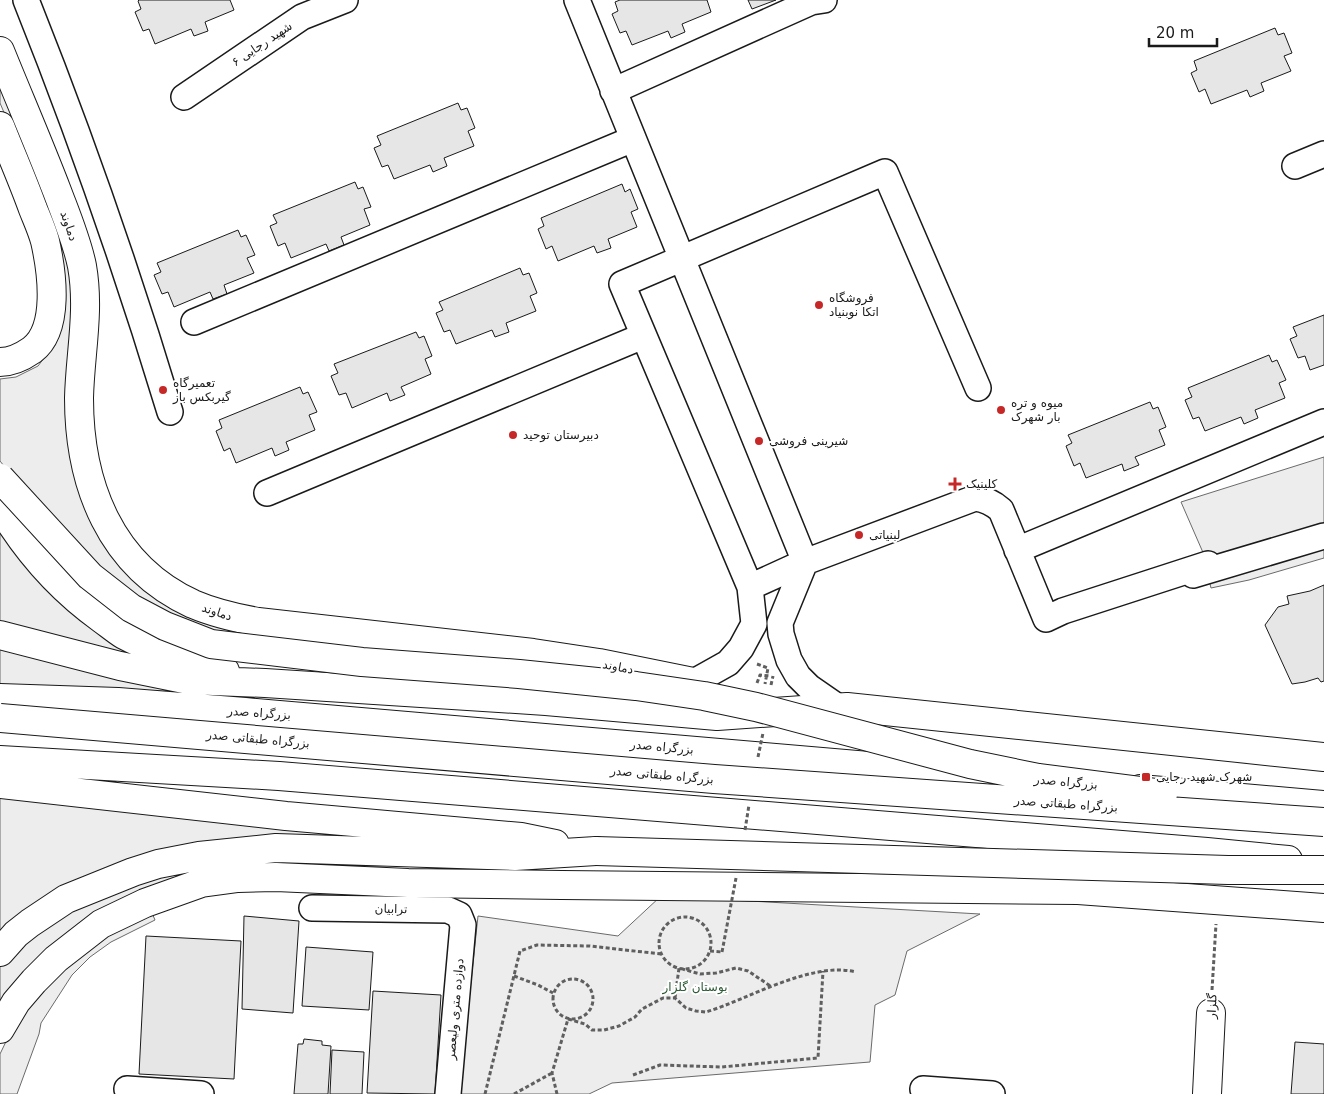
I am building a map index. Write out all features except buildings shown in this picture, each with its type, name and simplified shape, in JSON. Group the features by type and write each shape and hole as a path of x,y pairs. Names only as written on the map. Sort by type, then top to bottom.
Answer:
{"main road":[{"name":"دماوند","path":"0,51 70,224 82,265 86,296 80,373 80,424 86,471 100,512 125,550 136,563 169,590 192,603 226,616 258,622 533,653 599,663 772,698 841,706"},
{"path":"0,126 45,239 52,301 48,324 39,344 25,355 9,362 0,362"},
{"path":"0,478 90,576 131,608 165,626 211,644 344,660 519,674 636,686 704,696 756,707 970,764 1038,778 1186,797 1228,816"},
{"path":"0,506 26,546 55,579 86,608 124,634 165,653 265,683"},
{"path":"0,635 120,666 189,680 546,701 717,716 841,706 1324,757"},
{"name":"بزرگراه صدر","path":"0,698 118,702 350,720 1324,805"},
{"name":"بزرگراه طبقاتی صدر","path":"0,718 714,780 1324,822"},
{"path":"0,760 279,776 1197,851 1324,864"},
{"path":"0,784 286,816 520,837 596,851"},
{"path":"0,952 16,934 66,900 133,872 158,864 199,856 276,848 515,856 596,851 1228,870 1324,870"},
{"path":"0,1029 16,1002 34,981 56,959 101,924 145,903 201,883 238,878 276,877 408,883 562,886 1078,890 1324,908"},
{"name":"گلزار","path":"1207,1094 1211,1013"}],"street":[{"path":"26,0 63,94 140,315 170,412"},
{"name":"شهید رجایی ۶","path":"184,97 302,17 345,0"},
{"path":"576,0 805,562 780,623 781,634 789,660 798,676 809,687 841,706"},
{"path":"613,91 811,2 824,0"},
{"path":"194,322 633,139"},
{"path":"1295,166 1324,154"},
{"path":"646,710 728,664 741,648 754,624 750,587 622,284 885,172 978,388"},
{"path":"267,492 643,336"},
{"path":"1018,550 1324,422"},
{"path":"750,587 805,562 975,498 985,499 1001,510 1046,619"},
{"path":"1046,619 1324,536"},
{"path":"1046,619 1063,611 1208,564"},
{"name":"ترابیان","path":"312,908 448,910 459,914 463,925"},
{"name":"دوازده متری ولیعصر","path":"448,1094 463,925"},
{"path":"127,1089 201,1094"},
{"path":"923,1089 992,1094"}],"path":[{"path":"764,685 757,684 760,674 773,676 771,686"},
{"path":"757,762 764,724"},
{"path":"743,838 750,800"},
{"path":"710,951 722,952 736,876"},
{"path":"679,968 692,968 703,962 710,951 711,938 706,927 696,919 683,917 671,920 662,930 659,942 661,954 668,963 679,968 700,974 716,973 736,968 748,971 772,987"},
{"name":"گلزار","path":"1211,1013 1216,918"},
{"path":"485,1094 520,951 537,945 590,946 661,954"},
{"path":"674,998 679,968"},
{"path":"568,1019 582,1018 592,1008 593,995 591,989 581,980 574,978 561,982 553,993 554,1006 557,1012 568,1019 585,1024 592,1030 604,1030 619,1026 635,1017 642,1009 662,998 674,998 686,1008 696,1012 706,1012 802,976 823,971 844,970 856,972"},
{"path":"633,1074 660,1065 722,1067 818,1058 823,971"},
{"path":"514,976 553,993"},
{"path":"557,1094 552,1073 568,1019"},
{"path":"514,1094 552,1073"}],"shaded area":[{"path":"0,76 37,165 76,284 74,356 121,557 276,632 275,642 207,631 132,600 46,518 0,461 0,379 16,377 38,366 54,340 24,160 0,103"},
{"path":"1324,457 1324,558 1249,580 1211,588 1208,564 1181,502"},
{"path":"0,520 167,664 0,627"},
{"path":"0,643 188,692 0,687"},
{"path":"0,797 476,845 222,843 0,939"},
{"path":"212,859 189,877 0,1006 0,963 67,907"},
{"name":"بوستان گلزار","path":"661,896 980,914 907,951 895,995 875,1005 870,1062 612,1083 589,1094 459,1094 478,916 618,936"},
{"path":"152,913 155,920 111,942 90,957 72,975 41,1023 39,1034 17,1094 0,1094 0,1054 14,1025 46,984 95,942"}],"place":[{"name":"فروشگاه اتکا نوبنیاد","path":"819,305"},
{"name":"تعمیرگاه گیربکس باز","path":"163,390"},
{"name":"میوه و تره بار شهرک","path":"1001,410"},
{"name":"دبیرستان توحید","path":"513,435"},
{"name":"شیرینی فروشی","path":"759,441"},
{"name":"کلینیک","path":"955,484"},
{"name":"لبنیاتی","path":"859,535"},
{"name":"شهرک شهید رجایی","path":"1146,777"}]}
